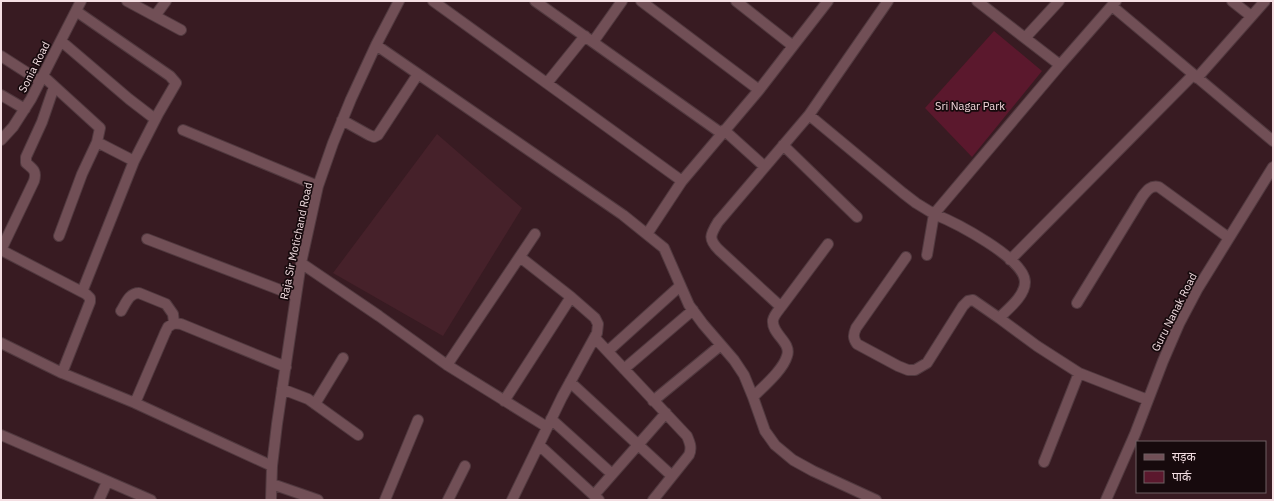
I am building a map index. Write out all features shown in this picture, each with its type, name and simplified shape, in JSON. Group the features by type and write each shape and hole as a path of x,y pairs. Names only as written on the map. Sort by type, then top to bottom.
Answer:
{"street":[{"name":"Sonia Road","path":"1,140 13,127 25,109 81,1"},
{"path":"127,1 181,30"},
{"path":"155,16 166,1"},
{"name":"Raja Sir Motichand Road","path":"271,500 272,466 282,389 301,263 318,186 342,120 376,45 399,1"},
{"path":"433,1 682,181"},
{"path":"536,1 723,131 765,167"},
{"path":"594,42 622,1"},
{"path":"642,1 759,90"},
{"path":"736,1 793,46"},
{"path":"647,234 682,181 759,90 828,1"},
{"path":"781,307 712,243 711,238 713,230 718,222 809,115 888,1"},
{"path":"977,1 1060,65"},
{"path":"1025,38 1059,1"},
{"path":"1232,1 1251,16"},
{"path":"1010,260 1195,76 1265,1"},
{"path":"927,255 934,214 1114,3 1195,76 1273,141"},
{"path":"76,11 174,80 176,83 134,161 82,292"},
{"path":"547,83 585,36"},
{"path":"61,41 128,99 155,120"},
{"path":"376,45 623,216 664,248 680,286 693,310 744,375 754,397 765,431 775,445 793,460 813,471 876,500"},
{"path":"1,56 54,87 100,128 97,142 82,174 59,236"},
{"path":"342,120 369,135 374,137 378,135 418,74"},
{"path":"54,87 42,122 26,158 26,163 36,173 34,181 1,250 82,292 90,298 90,302 62,373"},
{"path":"1,95 25,109"},
{"path":"809,115 916,203 934,214 973,232 990,243 1019,268 1024,276 1024,289 1020,296 999,318"},
{"path":"183,130 318,186"},
{"path":"97,142 134,161"},
{"path":"783,145 857,217"},
{"name":"Guru Nanak Road","path":"1106,500 1135,434 1162,361 1179,324 1198,288 1273,167"},
{"path":"1077,303 1142,197 1150,188 1154,186 1164,189 1229,238"},
{"path":"447,366 535,234"},
{"path":"147,239 296,296"},
{"path":"754,397 781,367 788,355 786,345 773,325 773,320 828,244"},
{"path":"512,500 570,382 595,338 598,324 595,318 571,297 520,257"},
{"path":"906,257 856,328 854,340 857,344 898,366 908,370 915,370 927,363 963,306 968,301 973,300 1037,346 1079,373 1148,400"},
{"path":"301,263 379,316 447,366 504,401 549,423 612,474"},
{"path":"608,351 680,286"},
{"path":"121,311 130,296 135,293 140,293 166,304 173,314 174,323"},
{"path":"504,401 571,297"},
{"path":"624,369 693,310"},
{"path":"135,403 165,333 168,327 174,323 181,324 286,367"},
{"path":"595,338 687,436 690,445 689,455 653,500"},
{"path":"1,343 62,373 135,403 272,466"},
{"path":"653,400 721,346"},
{"path":"315,404 343,358"},
{"path":"1044,462 1079,373"},
{"path":"570,382 672,476"},
{"path":"282,389 308,399 358,435"},
{"path":"539,445 596,498 612,474 666,413"},
{"path":"385,500 418,420"},
{"path":"1,435 151,500"},
{"path":"448,500 465,466"},
{"path":"99,500 107,482"},
{"path":"272,484 318,500"}],"shaded area":[{"path":"437,134 522,208 443,336 333,273"}],"green space":[{"name":"Sri Nagar Park","path":"994,31 1042,71 972,157 925,108"}]}
